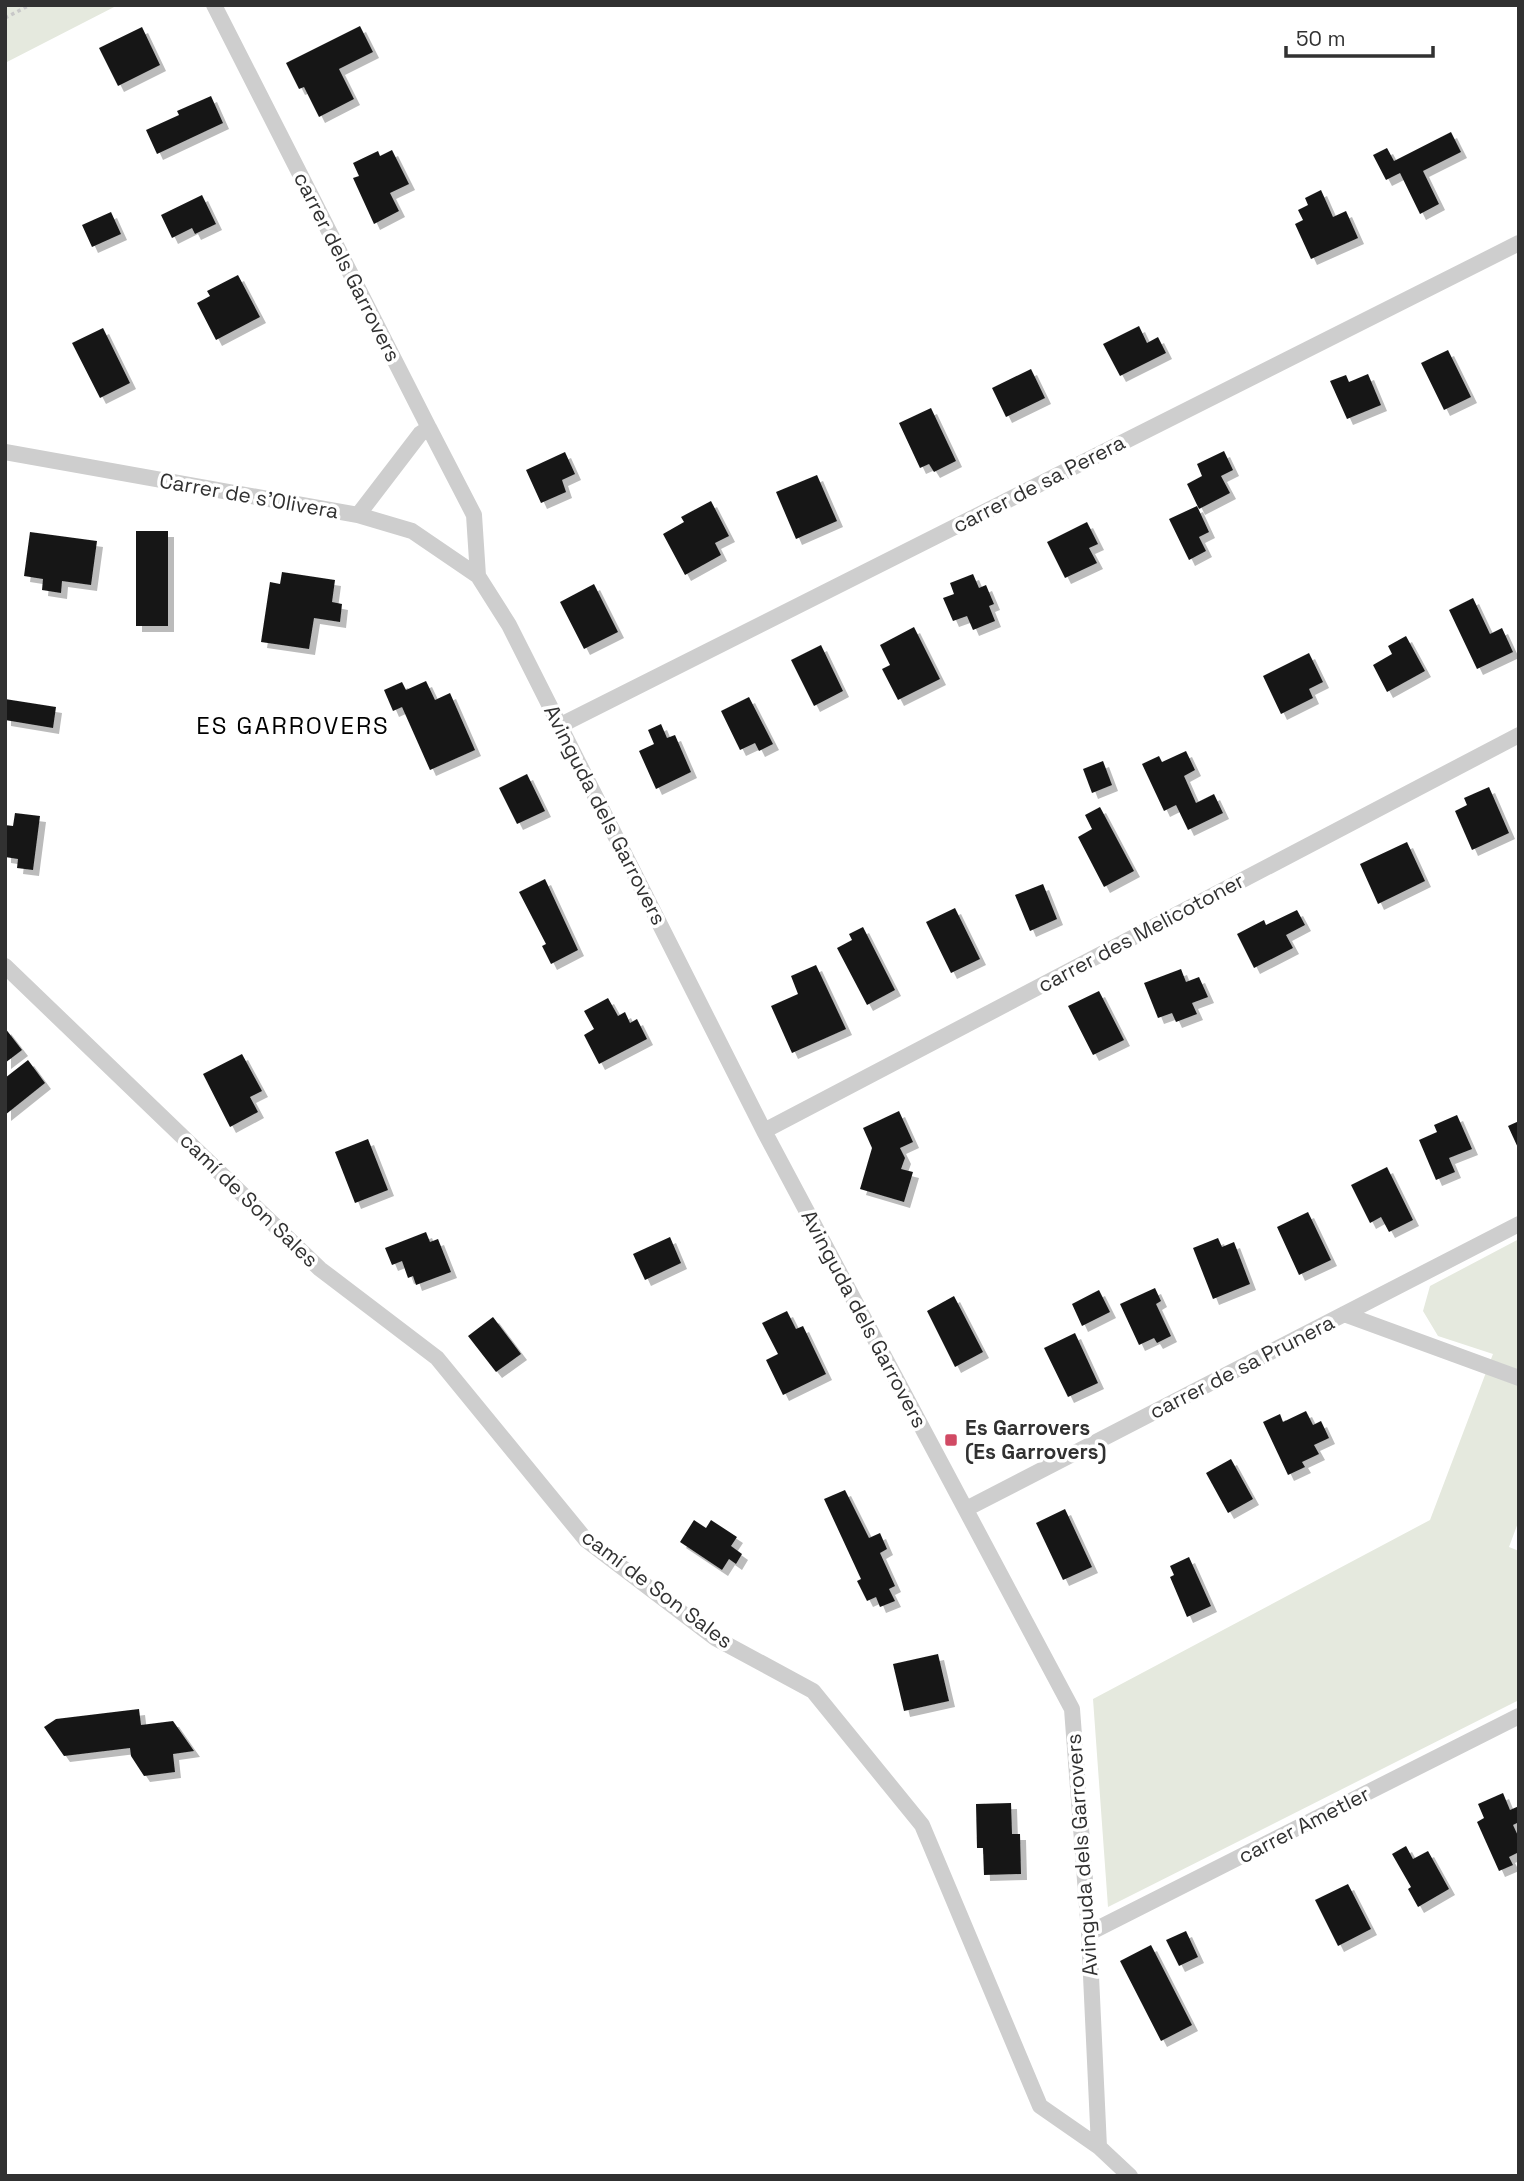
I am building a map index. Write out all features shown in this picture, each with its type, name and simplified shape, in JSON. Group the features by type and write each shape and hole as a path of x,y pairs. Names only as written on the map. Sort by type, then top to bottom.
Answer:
{"street":[{"name":"carrer dels Garrovers","path":"214,5 474,515 478,576"},
{"name":"carrer de sa Perera","path":"559,726 1519,243"},
{"path":"358,515 420,434 429,428"},
{"name":"Carrer de s'Olivera","path":"5,452 358,515 412,531 478,576"},
{"name":"Avinguda dels Garrovers","path":"478,576 509,625 764,1130 1072,1709 1089,1933 1099,2147"},
{"name":"carrer des Melicotoner","path":"764,1130 1519,735"},
{"name":"camí de Son Sales","path":"5,966 320,1269 437,1358 586,1540 715,1638 813,1691 922,1825 1040,2106 1099,2147 1130,2176"},
{"name":"carrer de sa Prunera","path":"966,1509 1519,1224"},
{"path":"1344,1314 1519,1378"},
{"name":"carrer Ametler","path":"1089,1933 1519,1716"}],"path":[{"path":"5,18 30,5"}],"shaded area":[{"path":"5,5 118,5 5,63"},
{"path":"1519,1239 1519,1520 1509,1547 1519,1551 1519,1700 1108,1907 1093,1699 1430,1520 1493,1354 1438,1336 1423,1311 1430,1286"}],"building":[{"path":"360,26 373,52 339,69 354,99 319,117 304,87 299,89 286,63"},
{"path":"142,27 160,65 118,86 99,48"},
{"path":"211,96 223,123 157,154 146,130 179,115 177,111"},
{"path":"1451,132 1461,152 1423,171 1439,204 1420,214 1400,173 1386,180 1373,155 1387,148 1394,161"},
{"path":"392,150 409,184 390,193 399,211 374,224 353,178 359,176 353,163 378,151 380,156"},
{"path":"1321,190 1333,217 1346,211 1358,238 1311,259 1295,224 1303,220 1298,210 1308,205 1305,198"},
{"path":"202,195 216,224 195,234 192,228 172,238 161,215"},
{"path":"111,212 121,234 92,247 82,225"},
{"path":"238,275 260,317 216,340 197,303 210,296 207,291"},
{"path":"1139,326 1147,343 1158,337 1166,353 1120,376 1103,344"},
{"path":"103,328 130,383 100,398 72,343"},
{"path":"1448,350 1471,397 1444,410 1421,363"},
{"path":"1031,369 1045,398 1006,417 992,388"},
{"path":"1368,374 1381,405 1347,419 1330,381 1346,375 1349,382"},
{"path":"931,408 956,461 934,472 929,464 920,468 899,423"},
{"path":"1224,451 1233,470 1221,476 1230,493 1199,509 1187,484 1202,476 1197,464"},
{"path":"565,452 575,474 562,480 566,492 541,503 526,470"},
{"path":"817,475 837,521 796,539 776,492"},
{"path":"711,501 729,536 715,543 721,555 685,575 663,534 684,522 681,517"},
{"path":"1197,506 1209,532 1199,537 1206,551 1189,560 1169,519"},
{"path":"1087,522 1098,544 1089,548 1097,563 1065,578 1047,542"},
{"path":"136,531 168,531 168,626 136,626"},
{"path":"30,532 97,541 91,585 62,581 61,593 42,590 43,579 24,576"},
{"path":"282,572 335,580 332,602 342,604 340,622 314,618 309,649 261,642 270,582 280,584"},
{"path":"973,574 979,588 986,585 994,604 989,606 995,621 973,630 967,616 953,621 943,598 954,594 950,583"},
{"path":"594,584 618,632 584,649 560,602"},
{"path":"1473,598 1490,634 1502,628 1513,652 1477,669 1449,610"},
{"path":"914,627 940,679 898,700 882,669 890,665 880,645"},
{"path":"1406,636 1425,671 1387,692 1373,665 1392,654 1388,646"},
{"path":"821,645 843,691 814,706 791,660"},
{"path":"1309,653 1323,682 1309,689 1313,698 1281,714 1263,676"},
{"path":"426,681 435,700 450,693 475,750 430,770 402,707 393,711 384,690 402,682 406,690"},
{"path":"749,697 773,744 759,751 755,743 740,750 721,711"},
{"path":"5,699 56,707 53,728 5,720"},
{"path":"661,724 667,738 675,735 691,772 656,789 639,751 654,744 648,730"},
{"path":"1186,751 1195,770 1184,776 1196,803 1214,794 1223,813 1188,830 1176,805 1164,811 1142,764 1159,756 1162,762"},
{"path":"1103,761 1112,785 1092,793 1083,769"},
{"path":"527,774 545,811 517,824 499,788"},
{"path":"1489,787 1509,833 1472,850 1455,811 1467,805 1464,798"},
{"path":"1100,807 1134,871 1104,887 1078,837 1092,829 1085,815"},
{"path":"15,813 40,816 33,870 17,868 18,859 5,857 5,825 13,826"},
{"path":"1407,842 1425,881 1378,904 1360,864"},
{"path":"545,879 578,950 551,964 542,946 546,944 519,892"},
{"path":"1043,884 1057,919 1030,931 1015,895"},
{"path":"955,908 980,959 951,973 926,922"},
{"path":"1297,910 1305,925 1286,935 1293,948 1254,968 1237,934 1264,920 1266,925"},
{"path":"863,927 895,990 867,1005 837,948 852,940 849,934"},
{"path":"816,965 846,1029 792,1053 771,1006 798,994 791,976"},
{"path":"1181,969 1186,982 1199,977 1208,997 1192,1003 1197,1014 1176,1022 1172,1013 1158,1018 1144,983"},
{"path":"1099,991 1124,1040 1093,1055 1068,1006"},
{"path":"608,998 618,1016 625,1012 630,1023 637,1019 647,1039 599,1064 584,1035 594,1029 584,1011"},
{"path":"5,1028 22,1050 5,1063"},
{"path":"242,1054 262,1091 250,1097 258,1112 230,1127 203,1074"},
{"path":"28,1060 45,1083 5,1115 5,1078"},
{"path":"899,1111 913,1142 900,1148 905,1158 901,1169 913,1172 904,1202 860,1189 872,1148 863,1128"},
{"path":"1457,1115 1472,1149 1449,1158 1455,1172 1436,1180 1419,1140 1437,1132 1434,1125"},
{"path":"1519,1121 1519,1150 1508,1126"},
{"path":"368,1139 388,1190 355,1203 335,1152"},
{"path":"1387,1167 1413,1220 1389,1232 1381,1217 1370,1223 1351,1185"},
{"path":"1308,1212 1331,1260 1299,1275 1277,1227"},
{"path":"426,1232 430,1242 438,1239 451,1272 416,1285 413,1276 408,1278 402,1261 392,1265 385,1248"},
{"path":"670,1237 681,1263 645,1280 633,1254"},
{"path":"1218,1238 1222,1247 1234,1242 1250,1284 1213,1299 1193,1248"},
{"path":"1155,1288 1161,1301 1156,1304 1171,1336 1157,1343 1154,1338 1139,1345 1120,1304"},
{"path":"1099,1290 1110,1312 1082,1326 1072,1304"},
{"path":"954,1296 983,1352 955,1367 927,1311"},
{"path":"787,1311 796,1329 803,1326 826,1374 783,1395 766,1360 778,1354 762,1323"},
{"path":"493,1317 521,1354 496,1372 468,1336"},
{"path":"1075,1333 1098,1383 1068,1397 1044,1348"},
{"path":"1306,1411 1313,1425 1321,1421 1329,1438 1314,1445 1319,1454 1302,1462 1305,1467 1288,1475 1263,1422 1280,1414 1283,1422"},
{"path":"1231,1459 1253,1499 1228,1513 1206,1473"},
{"path":"845,1490 869,1538 880,1533 887,1549 880,1553 895,1586 889,1589 895,1601 880,1607 876,1597 867,1601 857,1581 861,1579 824,1499"},
{"path":"1065,1509 1092,1567 1063,1580 1036,1523"},
{"path":"694,1520 706,1528 711,1520 737,1537 731,1546 742,1554 736,1564 729,1559 722,1570 680,1542"},
{"path":"1189,1557 1211,1606 1187,1617 1170,1577 1174,1575 1170,1566"},
{"path":"938,1654 949,1701 904,1711 893,1664"},
{"path":"139,1709 141,1725 173,1721 194,1751 173,1754 175,1772 144,1776 131,1756 130,1748 64,1756 44,1727 56,1719"},
{"path":"1503,1793 1510,1810 1519,1806 1519,1822 1513,1825 1519,1838 1519,1852 1509,1857 1513,1865 1499,1871 1477,1822 1484,1818 1478,1804"},
{"path":"1011,1803 1012,1834 1020,1834 1021,1874 984,1875 983,1848 977,1848 976,1804"},
{"path":"1406,1846 1413,1859 1428,1851 1449,1889 1418,1907 1408,1889 1411,1887 1392,1854"},
{"path":"1348,1884 1371,1929 1338,1946 1315,1900"},
{"path":"1186,1931 1198,1957 1179,1966 1166,1940"},
{"path":"1151,1945 1192,2025 1161,2041 1120,1961"}],"place":[{"name":"Es Garrovers (Es Garrovers)","path":"951,1440"}],"district":[{"name":"ES GARROVERS","path":"293,726"}]}
